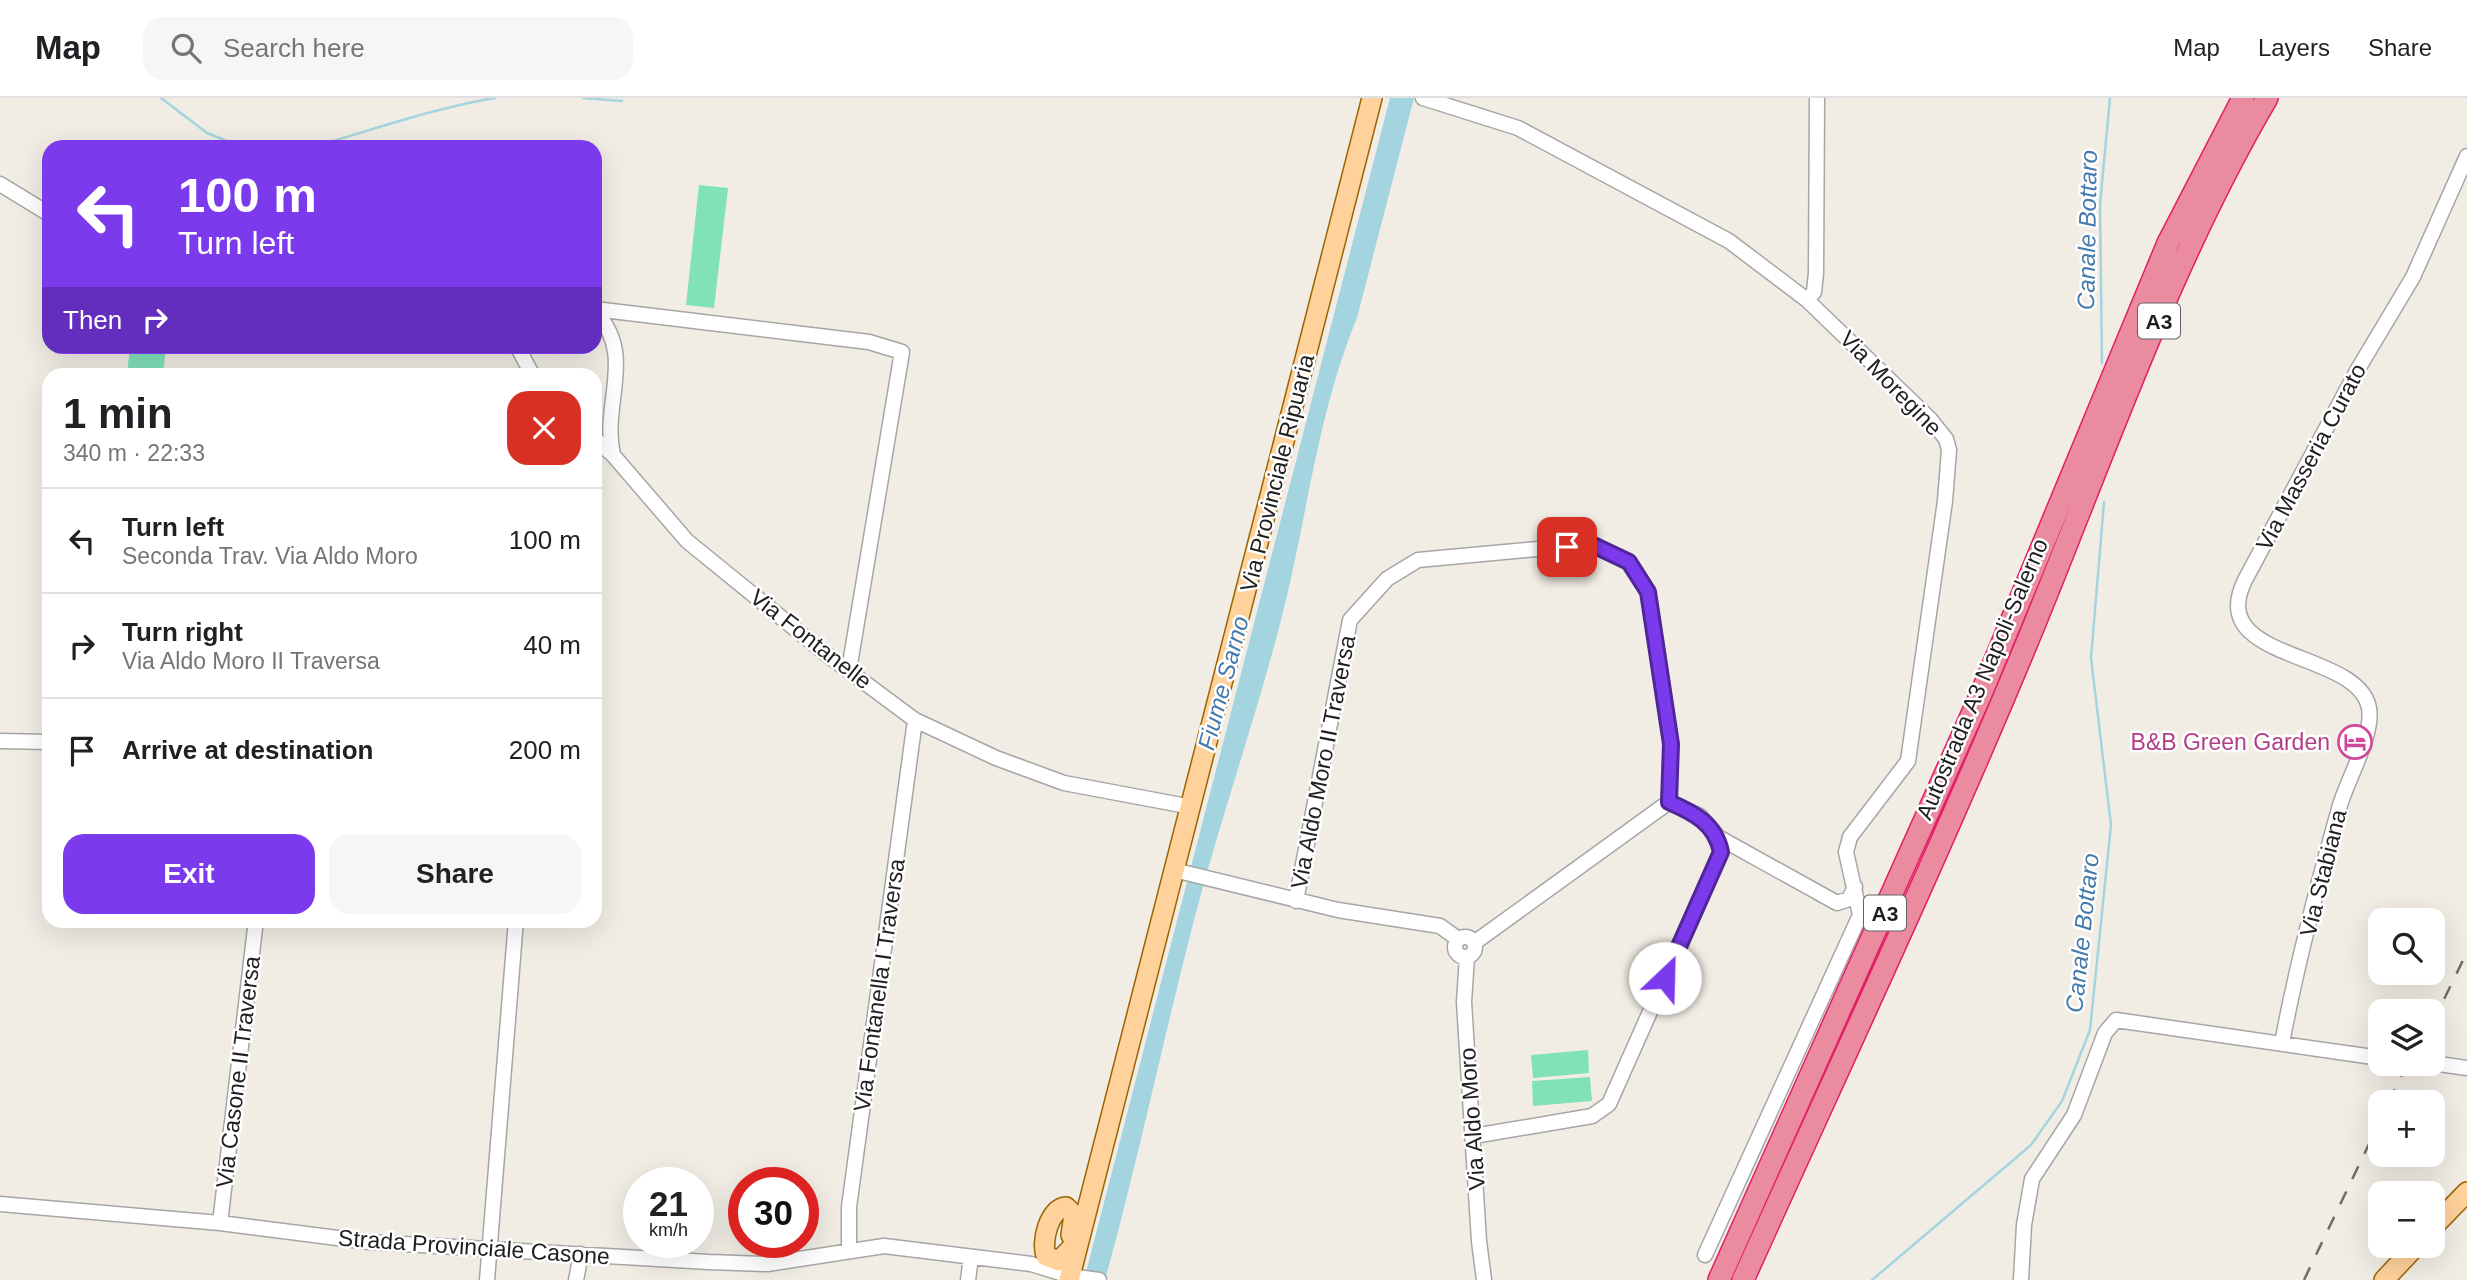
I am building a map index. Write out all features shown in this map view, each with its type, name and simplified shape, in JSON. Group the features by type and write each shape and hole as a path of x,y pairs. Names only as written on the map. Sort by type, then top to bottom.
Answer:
{"highway":[{"name":"Autostrada A3 Napoli-Salerno","path":"1719,1280 1981,694 2168,243 2243,98"},
{"name":"Autostrada A3 Napoli-Salerno","path":"1743,1280 1999,708 2182,267 2229,165 2267,98"}],"main road":[{"name":"Via Provinciale Ripuaria","path":"1078,1240 1105,1132 1178,871 1372,98"},
{"name":"Via Provinciale Ripuaria","path":"1059,1267 1068,1213 1105,1132"},
{"path":"2445,1215 2467,1192"},
{"path":"1059,1267 1078,1240 1068,1213"},
{"path":"2384,1280 2405,1258"}],"street":[{"path":"1807,300 1814,292 1816,273 1817,98"},
{"name":"Via Moregine","path":"1425,99 1518,128 1558,147 1729,241 1807,300 1930,419 1946,439 1949,450 1945,501 1908,761 1850,837 1846,852 1864,918 1704,1255"},
{"name":"Via Masseria Curato","path":"2369,705 2360,690 2352,684 2252,634 2241,619 2238,601 2245,580 2331,418 2413,277 2467,156"},
{"path":"0,184 42,210"},
{"path":"602,311 869,342 902,352 849,670"},
{"path":"602,318 608,324 618,352 610,440 613,455"},
{"name":"Via Fontanelle","path":"602,445 687,541 915,720 996,758 1064,783 1192,807"},
{"name":"Via Aldo Moro II Traversa","path":"1296,901 1350,620 1387,579 1418,560 1591,544 1629,562 1648,592 1671,744 1669,802"},
{"name":"Via Stabiana","path":"2282,1043 2340,806 2370,721 2369,705"},
{"name":"Via Fontanella I Traversa","path":"849,1250 849,1207 915,720"},
{"path":"0,741 42,742"},
{"path":"1458,939 1454,947 1456,953 1467,957 1473,954 1475,943 1669,802 1700,816 1718,837 1837,903 1849,899 1855,887"},
{"path":"1474,1136 1592,1116 1609,1104 1721,852 1718,837"},
{"path":"1178,871 1296,901 1440,926 1458,939 1467,937 1475,943"},
{"name":"Via Casone II Traversa","path":"220,1223 255,928"},
{"path":"487,1280 515,928"},
{"name":"Via Aldo Moro","path":"1467,957 1464,1002 1479,1241 1484,1280"},
{"path":"2021,1280 2024,1226 2032,1179 2065,1132 2105,1034 2116,1020 2368,1057"},
{"path":"2445,1065 2467,1068"},
{"name":"Strada Provinciale Casone","path":"0,1204 220,1223 327,1238 490,1251 766,1264 884,1246 1059,1267 1099,1280"},
{"path":"576,1280 581,1254"},
{"path":"968,1280 971,1257"}],"green space":[{"path":"699,185 728,188 714,308 686,305"},
{"path":"129,354 165,354 164,368 128,368"},
{"path":"1588,1050 1589,1073 1533,1078 1531,1055"},
{"path":"1590,1077 1592,1101 1533,1106 1532,1081"}],"water":[{"name":"Fiume Sarno","path":"1390,98 1414,98 1357,318 1343,354 1322,429 1281,620 1194,920 1105,1280 1084,1280"}],"waterway":[{"path":"161,98 207,133 224,140"},
{"path":"335,140 426,113 495,98"},
{"path":"583,98 622,101"},
{"name":"Canale Bottaro","path":"2102,363 2100,205 2110,98"},
{"name":"Canale Bottaro","path":"1872,1280 2031,1145 2062,1101 2090,1030 2111,825 2091,658 2104,502"}],"railway":[{"path":"2444,999 2467,952"},
{"path":"2395,1090 2401,1076"},
{"path":"2304,1280 2368,1146"}],"place":[{"name":"B&B Green Garden","path":"2355,742"}],"route":[{"path":"1567,547 1591,544 1629,562 1648,592 1671,744 1669,802 1700,816 1718,837 1721,852 1665,978"}]}
